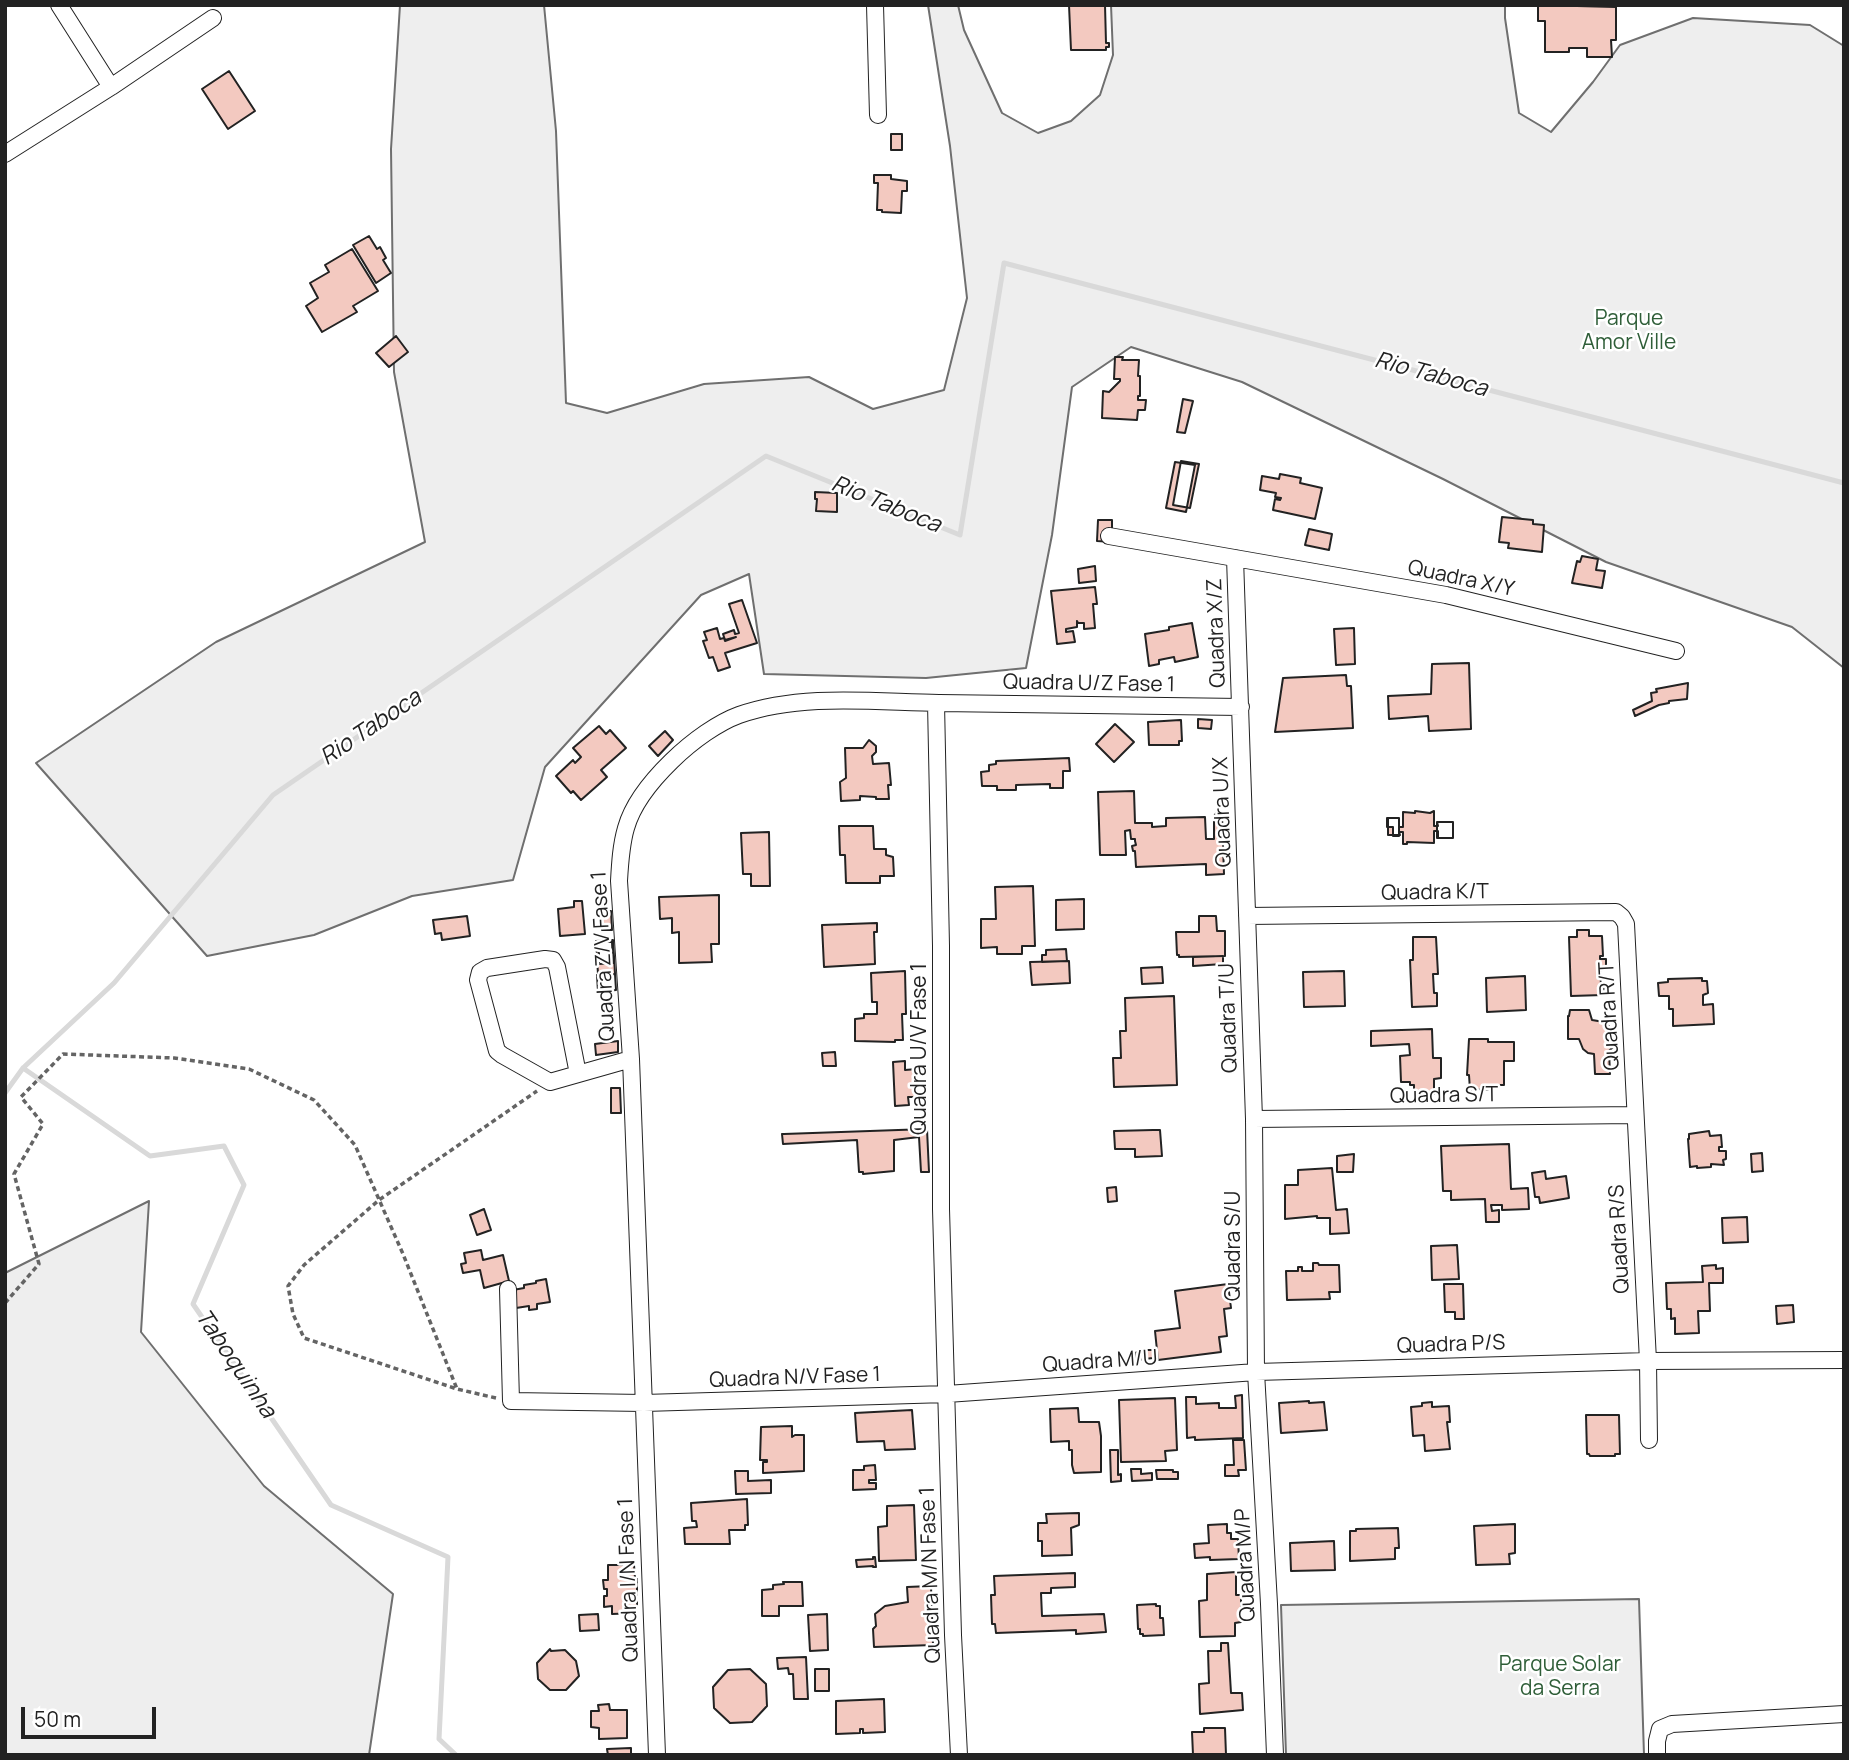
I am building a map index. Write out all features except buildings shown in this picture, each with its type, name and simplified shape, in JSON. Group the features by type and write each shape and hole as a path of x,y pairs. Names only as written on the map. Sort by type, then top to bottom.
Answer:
{"street":[{"path":"59,5 111,87"},
{"path":"875,5 878,116"},
{"path":"5,154 213,18"},
{"name":"Quadra X/Y","path":"1109,536 1447,595 1676,651"},
{"name":"Quadra X/Z","path":"1235,558 1241,707"},
{"name":"Quadra Z/V Fase 1","path":"644,1403 631,1059 619,881 627,826 639,800 653,781 682,752 719,724 739,715 780,704 859,701 936,703"},
{"name":"Quadra U/Z Fase 1","path":"936,703 1241,707"},
{"name":"Quadra U/V Fase 1","path":"936,703 941,946 941,1209 947,1394"},
{"name":"Quadra U/X","path":"1241,707 1247,916"},
{"name":"Quadra K/T","path":"1247,916 1616,912 1622,917"},
{"name":"Quadra T/U","path":"1247,916 1254,1119"},
{"name":"Quadra R/T","path":"1622,917 1626,924 1635,1115"},
{"path":"578,1074 557,967 553,960 545,958 487,968 480,972 478,980 497,1051 550,1082 631,1059"},
{"name":"Quadra S/T","path":"1254,1119 1635,1115"},
{"name":"Quadra R/S","path":"1635,1115 1648,1361 1649,1440"},
{"name":"Quadra S/U","path":"1254,1119 1256,1372"},
{"path":"508,1289 511,1401"},
{"name":"Quadra P/S","path":"1256,1372 1648,1361 1844,1360"},
{"name":"Quadra M/U","path":"947,1394 1256,1372"},
{"name":"Quadra M/P","path":"1256,1372 1275,1755"},
{"name":"Quadra N/V Fase 1","path":"511,1401 644,1403 947,1394"},
{"name":"Quadra M/N Fase 1","path":"947,1394 958,1755"},
{"name":"Quadra I/N Fase 1","path":"644,1403 657,1755"},
{"path":"1657,1755 1660,1729 1672,1724 1844,1714"}],"path":[{"path":"5,1303 39,1264 14,1174 43,1124 21,1097 63,1054 174,1058 249,1069 314,1100 355,1145 457,1389"},
{"path":"511,1401 457,1389 304,1338 293,1314 288,1286 304,1265 379,1200 550,1082"}],"green space":[{"name":"Parque Amor Ville","path":"400,5 544,5 556,131 566,403 607,413 704,384 809,377 873,409 944,390 967,298 950,146 928,5 958,5 964,30 1002,113 1038,133 1071,121 1100,95 1113,55 1111,5 1505,5 1519,113 1551,132 1620,45 1693,18 1810,25 1844,46 1844,668 1792,627 1606,562 1443,479 1242,382 1131,347 1072,387 1052,535 1026,668 926,678 764,674 749,574 701,595 545,767 513,880 412,896 314,935 207,956 36,763 216,642 425,542 394,372 391,149"},
{"path":"149,1201 141,1332 264,1486 393,1594 369,1755 5,1755 5,1273"},
{"name":"Parque Solar da Serra","path":"1639,1599 1644,1755 1286,1755 1281,1605"}],"waterway":[{"name":"Rio Taboca","path":"23,1068 114,983 273,795 766,456 960,535 1004,263 1844,483"},
{"name":"Taboquinha","path":"5,1093 23,1068 150,1156 224,1146 244,1185 193,1304 331,1505 448,1557 439,1739 456,1755"}]}
